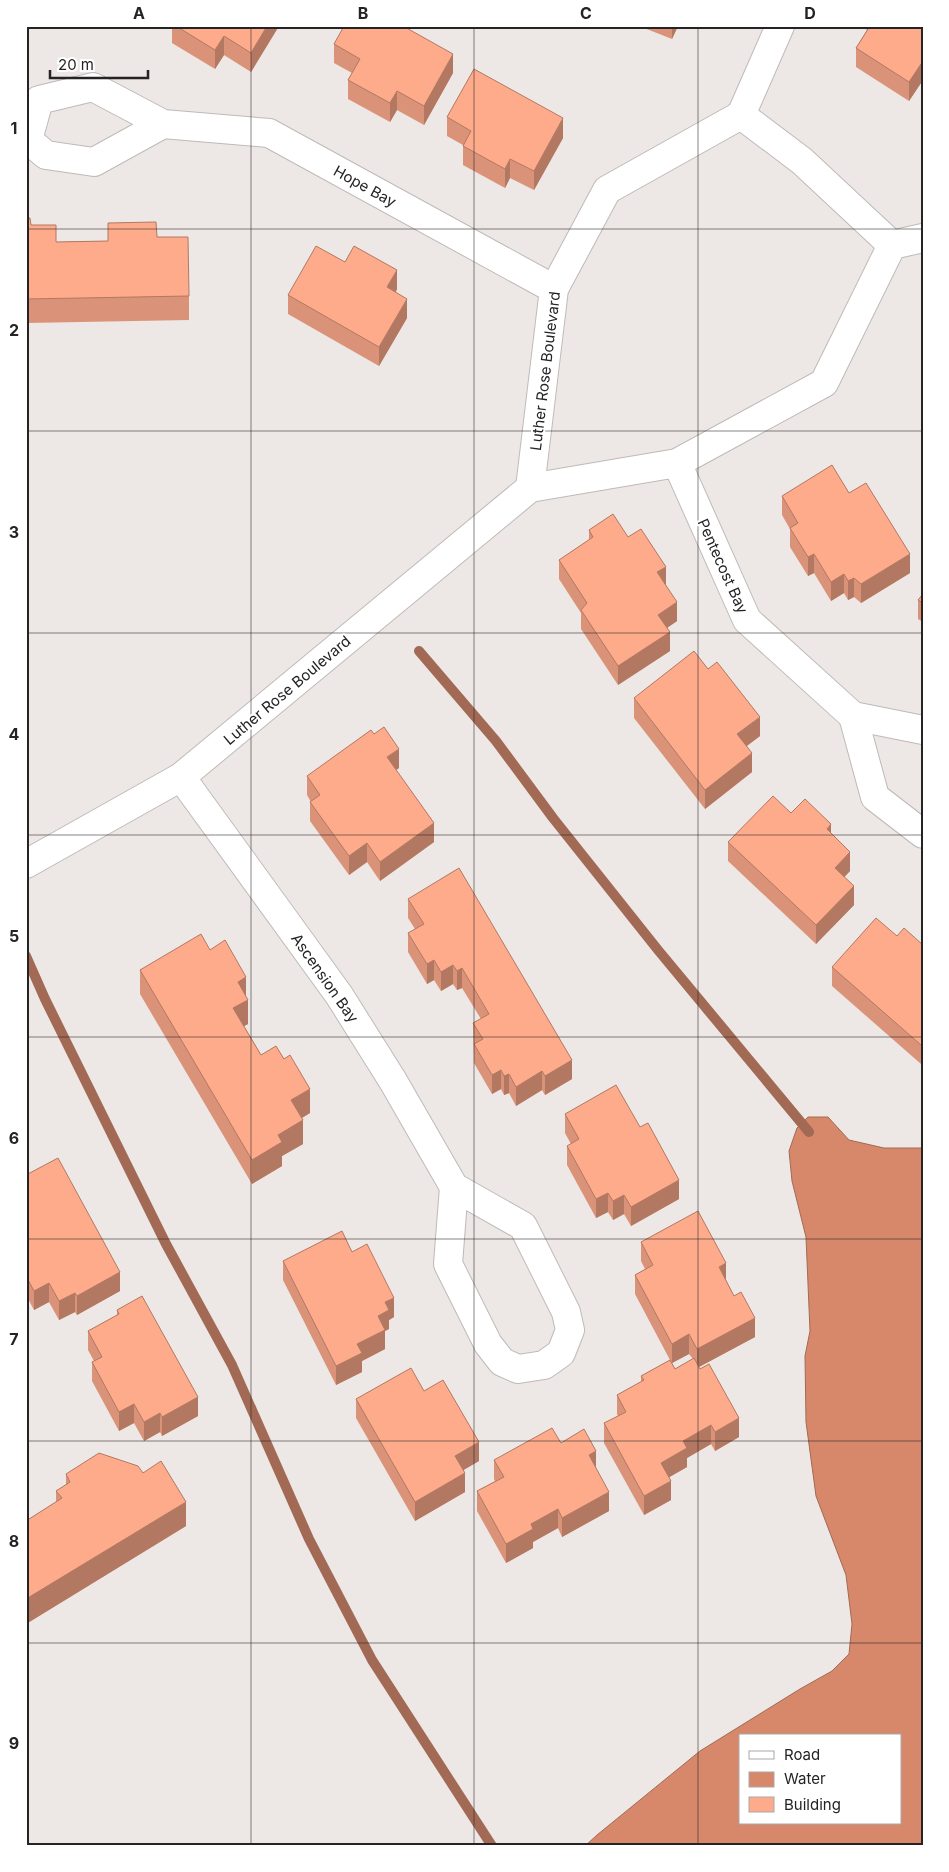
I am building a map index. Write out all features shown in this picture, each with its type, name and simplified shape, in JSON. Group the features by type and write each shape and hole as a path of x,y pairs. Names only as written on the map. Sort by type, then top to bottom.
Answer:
{"street":[{"path":"780,26 741,115 802,161 892,245 923,238"},
{"name":"Luther Rose Boulevard","path":"530,488 554,289 607,190 741,115"},
{"name":"Hope Bay","path":"163,124 269,134 554,289"},
{"name":"Luther Rose Boulevard","path":"26,864 181,777 530,488 677,463 824,383 892,245"},
{"name":"Pentecost Bay","path":"677,463 747,620 853,716"},
{"path":"923,730 853,716 875,797 923,834"},
{"name":"Ascension Bay","path":"181,777 339,995 393,1080 454,1187"},
{"path":"454,1187 523,1226 566,1312 570,1330 561,1353 544,1366 518,1369 502,1362 488,1344 448,1264 454,1187"}],"water":[{"path":"808,1117 828,1117 849,1140 884,1148 923,1148 923,1846 585,1846 700,1751 832,1671 849,1654 852,1624 846,1575 816,1496 806,1422 805,1356 810,1331 806,1237 792,1181 789,1151 797,1128"}],"building":[{"path":"176,26 267,26 251,53 224,36 215,50"},
{"path":"344,26 403,26 453,54 424,106 397,91 390,103 348,80 360,59 334,44"},
{"path":"870,26 923,26 923,61 909,82 856,48"},
{"path":"474,69 563,118 534,171 510,159 505,169 463,146 471,131 447,117"},
{"path":"26,218 30,218 31,225 56,225 56,242 108,241 108,223 156,222 157,237 188,237 189,296 26,299"},
{"path":"316,246 345,262 354,246 397,270 387,287 407,299 379,347 288,295"},
{"path":"832,465 849,493 866,483 910,554 861,584 854,578 848,581 844,574 831,582 814,554 808,557 790,528 798,523 782,496"},
{"path":"613,514 628,537 641,529 666,567 657,572 677,602 658,615 670,632 618,666 581,610 587,603 559,560 593,537 589,530"},
{"path":"923,594 923,603 918,600"},
{"path":"694,651 708,669 717,662 760,717 737,734 752,753 705,790 634,698"},
{"path":"384,727 399,749 387,757 434,823 380,862 367,843 349,856 310,802 320,795 307,776 371,730 374,734"},
{"path":"773,796 791,813 805,799 831,824 827,829 850,852 835,868 854,886 816,925 728,842"},
{"path":"459,868 572,1060 545,1076 542,1071 516,1087 509,1074 504,1076 501,1070 492,1075 474,1044 483,1039 473,1023 489,1014 462,968 457,971 453,965 441,972 434,960 427,964 408,933 424,924 408,899"},
{"path":"876,918 897,936 904,928 923,945 923,1043 921,1045 832,967"},
{"path":"201,934 210,950 225,940 246,977 238,982 248,1000 233,1008 261,1055 276,1046 284,1059 290,1055 310,1089 291,1100 303,1120 278,1135 282,1142 252,1160 140,970"},
{"path":"616,1085 640,1127 648,1123 679,1180 631,1207 624,1195 613,1201 608,1193 596,1199 567,1146 579,1139 565,1114"},
{"path":"58,1158 120,1272 77,1296 75,1293 59,1301 49,1283 34,1291 26,1276 26,1175"},
{"path":"698,1211 726,1263 719,1267 734,1296 741,1292 755,1318 697,1349 689,1334 672,1344 635,1275 653,1265 641,1242"},
{"path":"342,1231 352,1252 367,1244 394,1298 385,1302 389,1310 378,1316 385,1330 357,1344 362,1353 336,1366 283,1261"},
{"path":"142,1296 198,1397 162,1417 160,1413 144,1422 134,1404 119,1412 92,1362 102,1357 88,1331 119,1314 117,1310"},
{"path":"694,1358 700,1369 709,1364 739,1418 715,1432 711,1425 683,1441 687,1448 661,1463 671,1481 644,1496 604,1423 626,1412 617,1395 644,1380 641,1376 670,1360 675,1369"},
{"path":"411,1368 424,1391 443,1380 479,1442 455,1456 465,1473 415,1502 356,1399"},
{"path":"552,1428 561,1443 584,1429 596,1451 589,1455 609,1492 562,1518 558,1509 531,1524 533,1529 506,1544 477,1491 504,1477 494,1460"},
{"path":"99,1453 138,1466 143,1473 161,1461 186,1502 26,1599 26,1521 62,1498 56,1491 70,1482 66,1474"}],"waterway":[{"path":"419,651 496,741 553,818 658,950 809,1132"},
{"path":"26,956 45,999 166,1244 232,1365 309,1539 372,1660 492,1846"}]}
